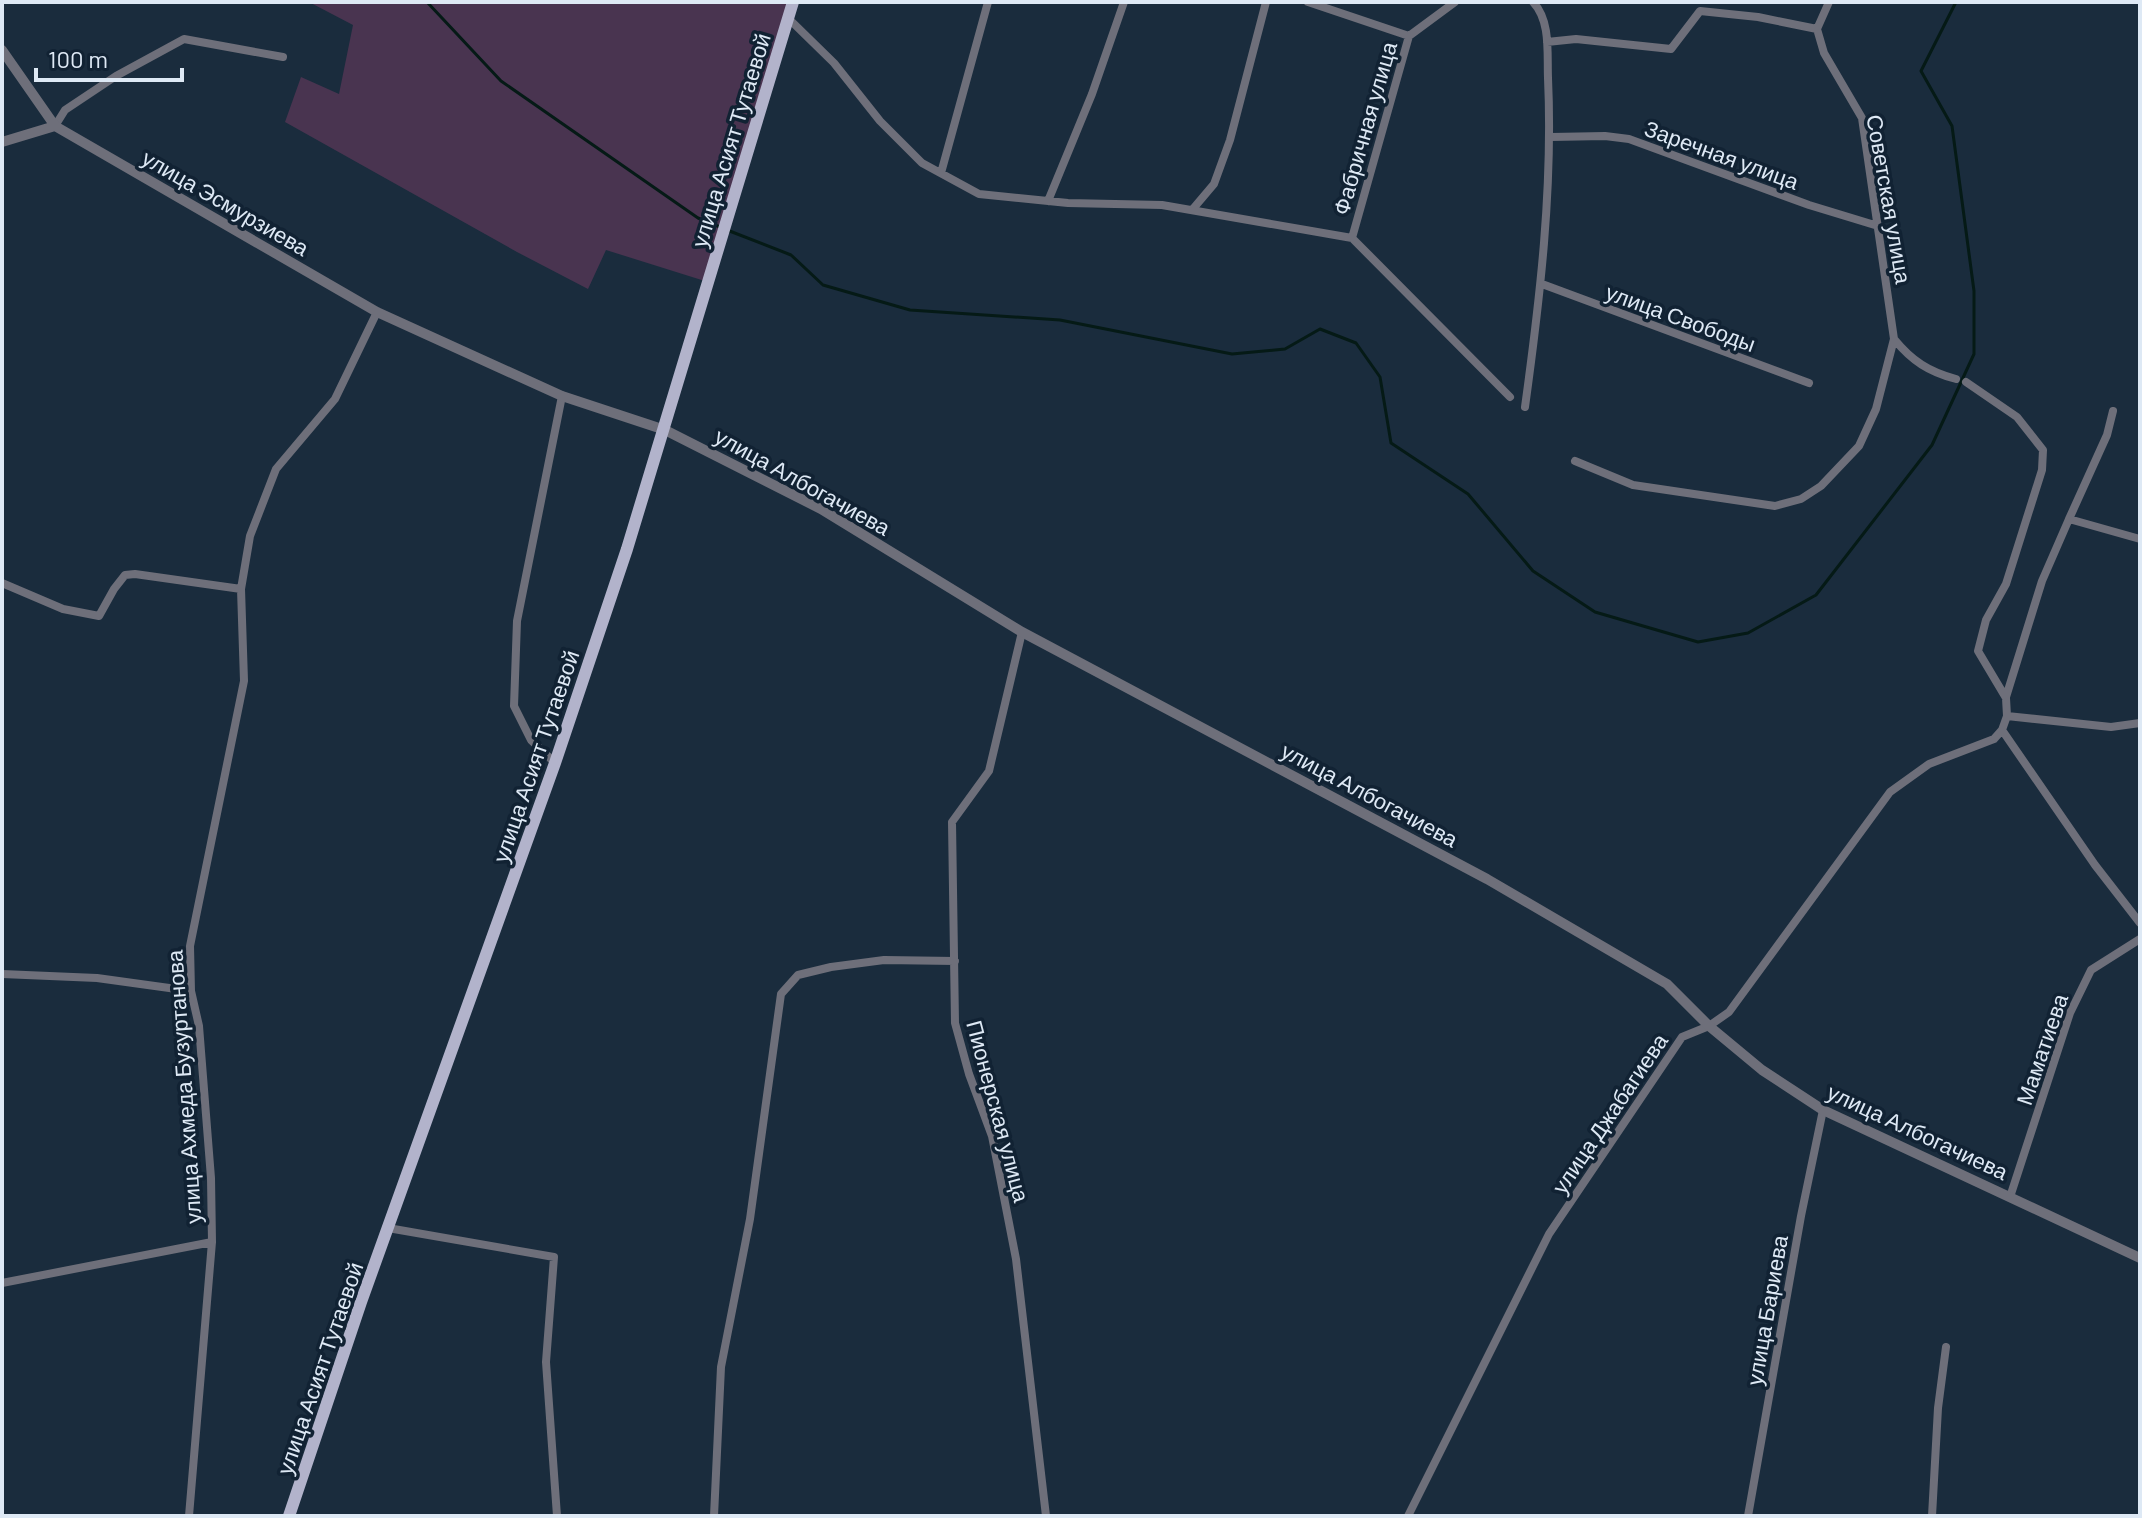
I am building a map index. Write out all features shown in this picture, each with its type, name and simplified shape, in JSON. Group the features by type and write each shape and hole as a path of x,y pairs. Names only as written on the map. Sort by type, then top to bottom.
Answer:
{"main road":[{"name":"улица Асият Тутаевой","path":"289,1516 388,1228 555,763 665,430 793,2"}],"street":[{"path":"941,173 988,2"},
{"path":"1048,201 1092,94 1124,2"},
{"path":"1192,210 1214,184 1225,155 1266,2"},
{"path":"1308,2 1409,36"},
{"name":"Фабричная улица","path":"1352,238 1409,36 1455,2"},
{"path":"1525,407 1542,284 1551,137 1547,42 1542,15 1533,2"},
{"path":"1547,42 1576,39 1671,49 1700,11 1789,21 1817,29 1829,2"},
{"path":"788,18 834,63 880,121 922,163 979,194 1048,201 1162,205 1352,238 1510,397"},
{"name":"Советская улица","path":"1817,29 1824,53 1862,118 1894,339"},
{"path":"2,142 55,126 65,110 116,76 184,39 283,57"},
{"path":"2,50 55,126"},
{"name":"улица Эсмурзиева","path":"55,126 377,312 562,396"},
{"name":"Заречная улица","path":"1551,137 1629,139 1809,205 1878,226"},
{"name":"улица Свободы","path":"1542,284 1809,383"},
{"name":"улица Ахмеда Бузуртанова","path":"189,1516 212,1242 211,1178 199,1026 191,991 190,946 244,681 241,589 250,536 276,469 335,399 377,312"},
{"path":"1894,339 1917,363 1956,379"},
{"path":"1575,461 1633,485 1775,506 1801,499 1821,486 1859,446 1876,409 1894,339"},
{"path":"1966,382 2017,417 2043,450 2042,470 2011,570 1986,620 1978,651 2006,698"},
{"path":"555,763 531,740 514,706 517,621 562,396"},
{"name":"улица Албогачиева","path":"562,396 665,430 821,509 1022,632 1487,879 1667,984 1709,1026 1762,1070 1823,1110 2140,1258"},
{"path":"2113,411 2107,435 2042,581 2006,698 2007,716 2002,730 2095,865 2140,923"},
{"path":"2069,519 2140,539"},
{"path":"2,583 63,609 99,616 125,575 241,589"},
{"name":"Пионерская улица","path":"1022,632 989,771 952,822 955,1023 969,1074 992,1136 1016,1259 1046,1516"},
{"path":"2007,716 2111,727 2140,723"},
{"name":"улица Джабагиева","path":"1408,1516 1549,1234 1682,1037 1709,1026 1729,1012 1890,792 1929,764 1994,739 2002,730"},
{"name":"Маматиева","path":"2010,1197 2070,1013 2091,970 2140,939"},
{"path":"714,1516 721,1367 750,1219 781,994 798,975 831,967 884,960 955,961"},
{"path":"2,974 97,978 191,991"},
{"name":"улица Бариева","path":"1748,1516 1823,1110"},
{"path":"388,1228 554,1257 546,1362 557,1516"},
{"path":"2,1283 212,1242"},
{"path":"1932,1516 1938,1408 1946,1347"}],"shaded area":[{"path":"309,2 793,2 708,282 606,250 588,289 285,122 301,77 339,94 353,25"}],"waterway":[{"path":"427,2 501,81 698,218 720,227"},
{"path":"727,230 791,255 823,285 910,310 1060,320 1232,354 1285,349 1320,329 1356,343 1380,377 1391,443 1468,494 1533,571 1595,612 1698,642 1748,633 1816,595 1932,445 1974,354 1974,291 1952,126 1921,71 1956,2"}]}
